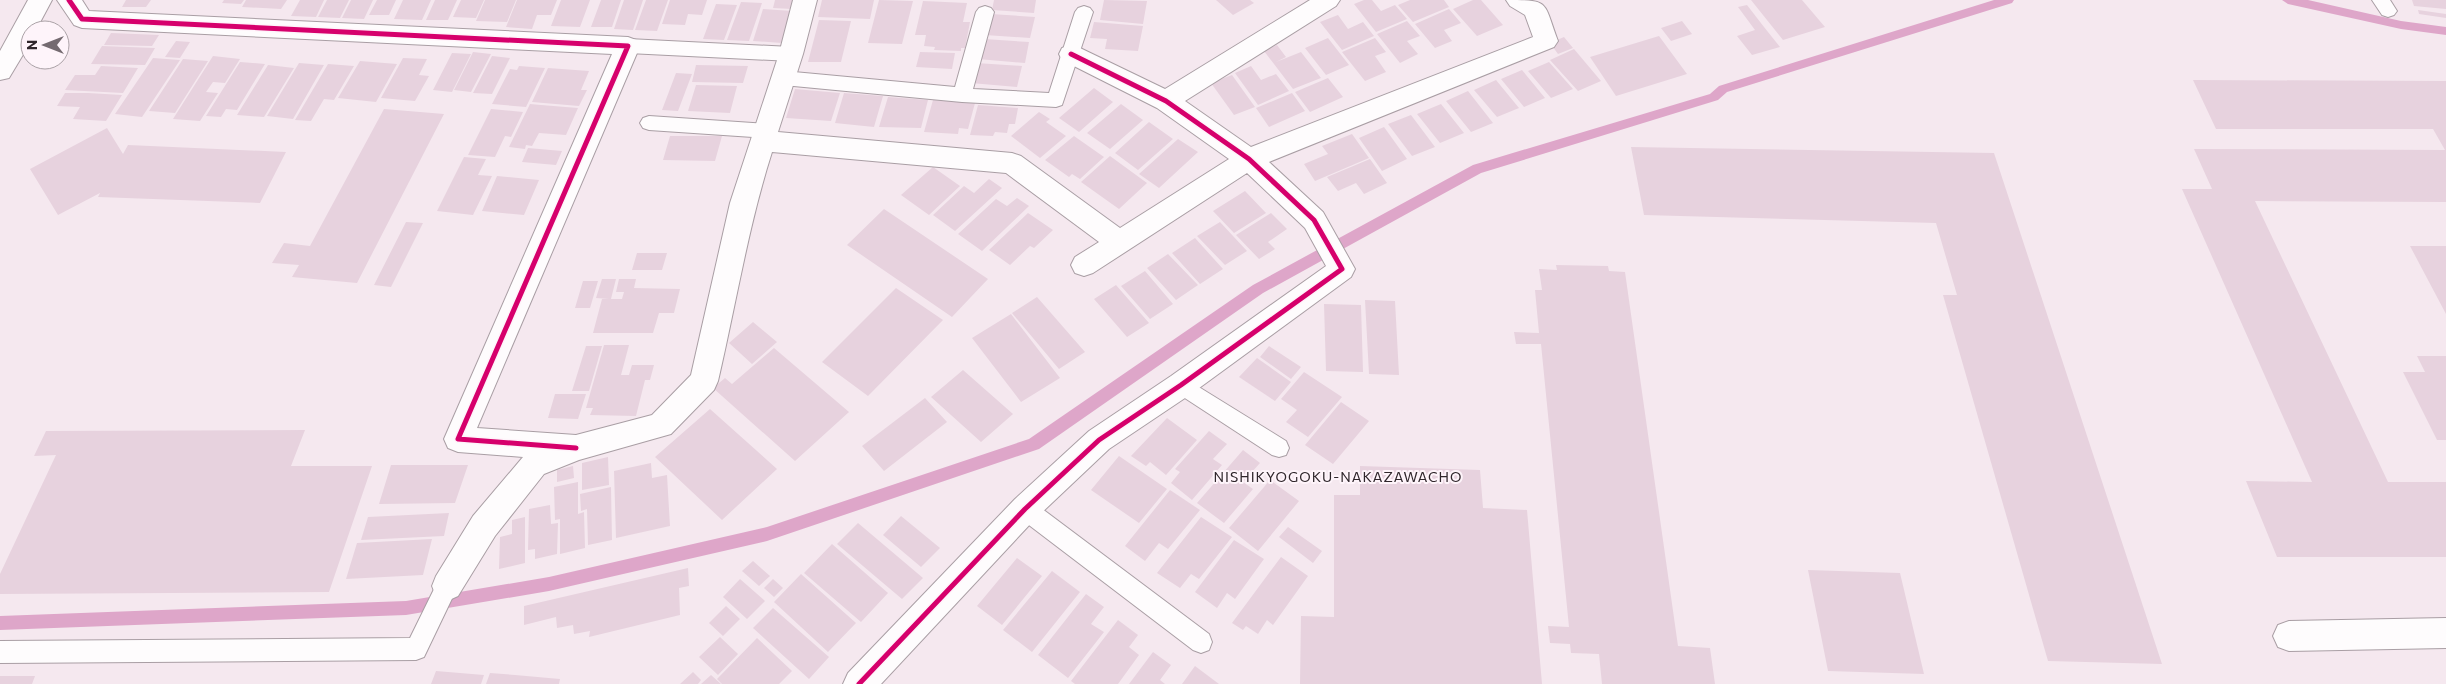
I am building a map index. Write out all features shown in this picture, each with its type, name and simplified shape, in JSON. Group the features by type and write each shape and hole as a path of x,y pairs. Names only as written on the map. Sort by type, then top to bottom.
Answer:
{"street":[{"path":"0,71 20,39 40,0"},
{"path":"69,0 82,18 628,46 458,439 576,448"},
{"path":"448,586 484,526 534,465 576,448 661,425 704,381 724,297 743,203 766,136 805,0"},
{"path":"1166,101 1328,0"},
{"path":"1084,265 1249,159 1546,41 1535,10 1518,0"},
{"path":"859,684 1024,509 1099,440 1181,385 1342,269 1314,220 1249,159 1166,101 1131,82 1071,54"},
{"path":"766,136 1012,163 1118,242"},
{"path":"2290,636 2446,633"}],"lane":[{"path":"962,95 985,12"},
{"path":"628,46 787,66 962,95 1056,100 1084,12"},
{"path":"649,123 766,136"},
{"path":"1181,385 1279,448"},
{"path":"1024,509 1201,642"},
{"path":"0,652 416,649 448,586"}],"building":[{"path":"126,0 151,0 146,7 122,7"},
{"path":"224,0 244,0 241,4 222,3"},
{"path":"246,0 287,0 281,9 242,7"},
{"path":"300,0 324,0 316,17 291,16"},
{"path":"327,0 349,0 340,18 318,17"},
{"path":"351,0 373,0 364,19 342,18"},
{"path":"377,0 396,0 389,15 369,15"},
{"path":"403,0 431,0 422,20 394,19"},
{"path":"435,0 457,0 448,20 426,20"},
{"path":"461,0 484,0 476,18 453,17"},
{"path":"485,0 516,0 507,22 476,21"},
{"path":"517,0 557,0 551,15 537,15 532,29 506,27"},
{"path":"561,0 590,0 580,27 551,26"},
{"path":"601,0 621,0 612,27 591,27"},
{"path":"624,0 643,0 633,30 614,29"},
{"path":"646,0 668,0 657,31 635,30"},
{"path":"670,0 707,0 702,15 688,14 685,25 662,24"},
{"path":"775,0 795,0 792,9 773,8"},
{"path":"822,0 874,0 870,19 818,17"},
{"path":"879,0 913,1 902,44 868,43"},
{"path":"994,0 1036,0 1034,13 992,10"},
{"path":"1104,0 1147,1 1143,24 1100,20"},
{"path":"1216,0 1250,0 1254,3 1233,15"},
{"path":"1364,0 1372,0 1381,11 1395,5 1407,19 1376,32 1354,4"},
{"path":"1410,0 1444,0 1449,7 1413,22 1398,5"},
{"path":"1473,0 1481,0 1503,25 1477,36 1453,9"},
{"path":"1751,0 1802,0 1825,27 1783,40"},
{"path":"2412,0 2446,0 2446,9 2414,6"},
{"path":"923,1 967,3 963,22 970,22 965,48 961,48 961,51 934,50 935,47 924,46 926,35 915,35"},
{"path":"741,2 762,3 749,41 727,40"},
{"path":"716,4 737,5 724,40 703,39"},
{"path":"1747,5 1780,47 1752,55 1737,36 1755,30 1738,7"},
{"path":"763,9 792,11 782,43 753,41"},
{"path":"1449,9 1461,23 1444,30 1452,41 1435,48 1415,24"},
{"path":"2418,10 2446,14 2446,18 2419,14"},
{"path":"991,14 1035,17 1030,38 985,35"},
{"path":"1338,15 1348,29 1363,22 1374,36 1342,50 1320,22"},
{"path":"819,20 851,21 841,62 808,62"},
{"path":"1407,21 1420,36 1407,41 1418,54 1400,63 1377,34"},
{"path":"1682,21 1692,34 1671,41 1661,28"},
{"path":"1094,22 1143,26 1138,51 1105,49 1107,39 1090,38"},
{"path":"111,33 159,35 152,46 104,45"},
{"path":"1659,36 1687,74 1616,96 1590,57"},
{"path":"1564,37 1573,48 1558,54 1550,43"},
{"path":"1328,38 1349,65 1326,75 1305,48"},
{"path":"1375,38 1386,52 1375,56 1386,72 1365,81 1342,52"},
{"path":"984,39 1029,42 1025,63 978,59"},
{"path":"176,41 190,42 180,58 165,57"},
{"path":"1277,45 1286,57 1276,62 1301,52 1321,78 1293,89 1264,51"},
{"path":"102,46 155,48 145,65 91,64"},
{"path":"1574,49 1601,81 1578,91 1550,60"},
{"path":"473,52 491,54 471,92 454,90"},
{"path":"920,52 955,53 952,69 916,67"},
{"path":"452,53 471,54 452,92 433,90"},
{"path":"213,56 240,59 225,83 213,82 206,92 218,93 200,121 173,119"},
{"path":"492,56 510,58 492,94 473,93"},
{"path":"153,58 180,60 142,117 115,114"},
{"path":"403,58 427,59 419,75 429,76 415,101 381,98"},
{"path":"183,59 208,61 175,113 149,111"},
{"path":"360,61 397,64 376,102 338,98"},
{"path":"240,62 265,64 237,110 226,109 221,117 206,116"},
{"path":"1549,62 1573,89 1551,98 1528,71"},
{"path":"299,63 324,65 293,119 267,116"},
{"path":"976,63 1022,66 1017,87 971,83"},
{"path":"328,64 354,66 334,100 324,99 311,121 295,120"},
{"path":"268,65 294,68 264,117 237,115"},
{"path":"696,65 748,66 743,83 692,82"},
{"path":"101,66 138,68 123,93 65,90 75,75 95,75"},
{"path":"519,66 545,68 526,107 492,104 510,69 517,70"},
{"path":"1251,66 1261,80 1276,74 1289,91 1258,105 1235,73"},
{"path":"548,68 589,71 581,90 587,90 579,106 532,102"},
{"path":"1522,70 1545,98 1524,107 1501,79"},
{"path":"676,73 692,74 678,111 662,110"},
{"path":"1232,75 1255,107 1234,115 1211,83"},
{"path":"1328,78 1343,97 1310,112 1295,92"},
{"path":"1496,80 1519,108 1497,117 1474,90"},
{"path":"2193,80 2446,81 2446,202 2255,201 2388,482 2446,482 2446,557 2277,557 2246,481 2312,482 2182,189 2212,189 2194,149 2445,150 2433,129 2216,129"},
{"path":"696,85 737,86 730,113 688,111"},
{"path":"1094,88 1113,102 1079,132 1059,118"},
{"path":"795,89 840,93 831,121 786,118"},
{"path":"1468,91 1493,123 1471,132 1446,101"},
{"path":"65,93 122,95 106,121 73,119 80,107 57,106"},
{"path":"844,93 883,96 874,127 835,123"},
{"path":"1292,93 1305,111 1269,127 1256,108"},
{"path":"888,97 928,100 921,128 879,127"},
{"path":"933,100 975,103 968,129 959,128 958,134 924,132"},
{"path":"530,104 578,108 566,135 539,133 532,146 526,145 525,149 509,147"},
{"path":"1121,104 1143,120 1110,149 1087,133"},
{"path":"1441,104 1464,133 1440,143 1417,114"},
{"path":"978,105 1018,108 1015,124 1009,124 1007,133 995,132 993,136 970,135"},
{"path":"384,109 444,114 357,283 292,277 299,265 272,263 284,243 310,246"},
{"path":"491,109 523,112 511,137 505,136 495,157 468,155"},
{"path":"1039,112 1050,119 1046,122 1066,136 1040,158 1011,136"},
{"path":"1411,115 1435,147 1412,156 1388,124"},
{"path":"1149,122 1173,139 1138,170 1115,153"},
{"path":"1384,127 1407,159 1382,171 1359,138"},
{"path":"107,128 123,154 128,145 286,152 260,203 98,197 100,193 58,215 30,169"},
{"path":"1352,134 1369,158 1315,181 1304,164 1328,154 1322,146"},
{"path":"670,136 722,136 715,161 663,160"},
{"path":"1074,136 1104,157 1080,179 1072,174 1069,177 1045,160"},
{"path":"1178,139 1198,152 1159,188 1139,174"},
{"path":"1631,147 1994,153 2162,664 2048,661 1943,295 1957,295 1936,223 1644,215"},
{"path":"528,148 562,151 556,165 522,162"},
{"path":"1110,156 1147,183 1119,209 1081,182"},
{"path":"464,157 486,159 478,175 492,176 473,215 437,211"},
{"path":"1370,159 1387,183 1364,194 1356,183 1338,191 1327,177"},
{"path":"933,167 960,186 929,215 901,195"},
{"path":"497,176 539,180 524,215 482,211"},
{"path":"989,179 1002,188 955,231 933,215 964,186 974,193"},
{"path":"1245,191 1266,213 1234,233 1213,211"},
{"path":"1017,198 1029,206 982,251 958,234 996,199 1007,206"},
{"path":"884,209 988,279 952,317 847,245"},
{"path":"1028,213 1053,230 1034,248 1030,246 1010,265 989,250"},
{"path":"1271,213 1287,229 1268,242 1275,249 1259,259 1236,235"},
{"path":"406,222 423,223 391,287 374,285"},
{"path":"1220,222 1247,251 1225,265 1197,236"},
{"path":"1195,238 1223,269 1200,284 1172,253"},
{"path":"2410,246 2446,246 2446,314"},
{"path":"637,253 667,253 662,270 632,270"},
{"path":"1168,254 1198,285 1176,300 1147,268"},
{"path":"1556,265 1608,266 1609,271 1625,272 1678,646 1710,648 1715,684 1602,684 1599,654 1571,653 1570,644 1550,643 1548,626 1569,627 1541,344 1516,344 1514,332 1539,333 1535,290 1542,290 1539,269 1557,270"},
{"path":"1145,271 1173,304 1150,319 1121,286"},
{"path":"602,279 616,279 611,299 622,299 624,292 616,292 619,279 636,279 634,288 680,289 674,313 659,313 653,333 593,333 602,299 609,299 596,298"},
{"path":"583,281 598,281 590,308 575,308"},
{"path":"1116,285 1149,323 1127,337 1094,299"},
{"path":"896,288 943,320 868,396 822,362"},
{"path":"1037,297 1085,352 1059,369 1012,313"},
{"path":"1365,300 1395,301 1399,375 1369,374"},
{"path":"1324,304 1361,305 1363,372 1326,371"},
{"path":"1011,314 1060,378 1021,402 972,338"},
{"path":"753,322 777,342 752,364 729,343"},
{"path":"604,345 629,345 621,375 629,375 632,365 654,365 650,380 645,380 636,416 590,415 593,408 586,408"},
{"path":"586,346 602,346 589,391 572,391"},
{"path":"1269,346 1301,367 1291,379 1260,357"},
{"path":"774,348 849,412 795,461 713,388 725,378 732,384"},
{"path":"2417,356 2446,356 2446,440 2437,440 2403,372 2425,372"},
{"path":"1257,358 1291,382 1275,401 1239,377"},
{"path":"963,370 1013,414 981,442 931,397"},
{"path":"1304,372 1342,397 1308,437 1286,422 1297,410 1281,399"},
{"path":"555,394 586,394 578,419 548,418"},
{"path":"925,398 947,422 884,471 862,446"},
{"path":"1341,402 1369,421 1333,464 1305,445"},
{"path":"710,409 777,469 722,520 655,457"},
{"path":"1167,418 1197,440 1166,475 1150,462 1146,466 1131,456"},
{"path":"305,430 291,466 372,466 329,592 0,594 0,574 56,455 34,456 46,431"},
{"path":"1209,431 1227,444 1213,459 1222,465 1192,500 1171,483 1180,472 1175,469"},
{"path":"1243,450 1260,463 1243,482 1253,489 1224,523 1197,503"},
{"path":"1119,456 1167,489 1139,523 1091,490"},
{"path":"608,457 609,485 582,490 582,463"},
{"path":"651,463 652,478 667,475 670,526 616,538 614,471"},
{"path":"391,465 468,465 455,503 379,504"},
{"path":"573,466 574,478 557,482 557,470"},
{"path":"1360,466 1480,470 1483,508 1527,510 1542,684 1300,684 1301,616 1334,617 1334,495 1360,495"},
{"path":"1270,480 1299,501 1258,551 1229,528"},
{"path":"578,482 578,514 584,512 585,548 560,554 560,519 555,520 554,487"},
{"path":"611,487 612,540 588,545 587,509 581,511 580,494"},
{"path":"1170,490 1200,510 1168,549 1159,543 1145,561 1125,546"},
{"path":"550,505 551,524 558,523 557,554 535,559 535,549 528,550 529,509"},
{"path":"449,513 444,536 361,540 368,517"},
{"path":"901,516 940,548 921,567 883,535"},
{"path":"525,517 525,563 499,569 500,537 512,534 512,520"},
{"path":"1201,517 1232,537 1199,579 1191,574 1180,588 1157,573"},
{"path":"858,523 923,578 902,599 837,544"},
{"path":"1288,527 1322,551 1313,563 1279,537"},
{"path":"432,539 423,575 346,579 357,543"},
{"path":"1234,540 1264,559 1235,599 1227,593 1217,608 1195,592"},
{"path":"832,544 888,593 861,622 804,573"},
{"path":"1281,557 1308,576 1273,625 1267,620 1258,634 1246,626 1243,630 1232,623"},
{"path":"1017,558 1042,576 1002,625 977,606"},
{"path":"753,561 770,576 759,586 742,571"},
{"path":"688,568 689,586 679,588 680,615 589,637 590,631 574,634 573,625 557,628 556,617 524,625 524,606"},
{"path":"1808,570 1900,573 1924,674 1828,671"},
{"path":"1052,571 1080,592 1032,652 1003,630"},
{"path":"801,574 856,623 828,652 774,602"},
{"path":"740,579 765,601 747,619 723,597"},
{"path":"773,579 783,588 774,597 764,588"},
{"path":"1086,594 1104,607 1091,624 1104,632 1068,678 1038,655"},
{"path":"726,606 740,619 723,636 709,623"},
{"path":"773,608 829,657 809,679 753,628"},
{"path":"1118,620 1138,635 1129,647 1139,655 1118,684 1075,684 1071,681"},
{"path":"720,637 738,654 718,675 699,657"},
{"path":"757,638 792,671 779,684 722,684 717,679"},
{"path":"1153,652 1171,665 1160,680 1165,684 1129,684"},
{"path":"1195,666 1219,684 1182,684"},
{"path":"436,671 484,675 481,684 431,684"},
{"path":"693,672 701,680 698,684 680,684"},
{"path":"490,673 560,679 559,684 486,684"},
{"path":"711,675 721,684 701,684"},
{"path":"0,676 35,676 32,684 0,684"}],"waterway":[{"path":"0,623 406,608 549,584 767,534 1034,444 1258,289 1477,169 1714,97 1723,89 2008,0"},
{"path":"2288,0 2401,25 2446,31"}],"cycle path":[{"path":"69,0 82,19 628,46 458,439 576,448"},
{"path":"859,684 1025,509 1099,440 1181,385 1342,269 1314,220 1249,159 1166,101 1131,82 1071,54"}],"district":[{"name":"NISHIKYOGOKU-NAKAZAWACHO","path":"1338,476"}]}
